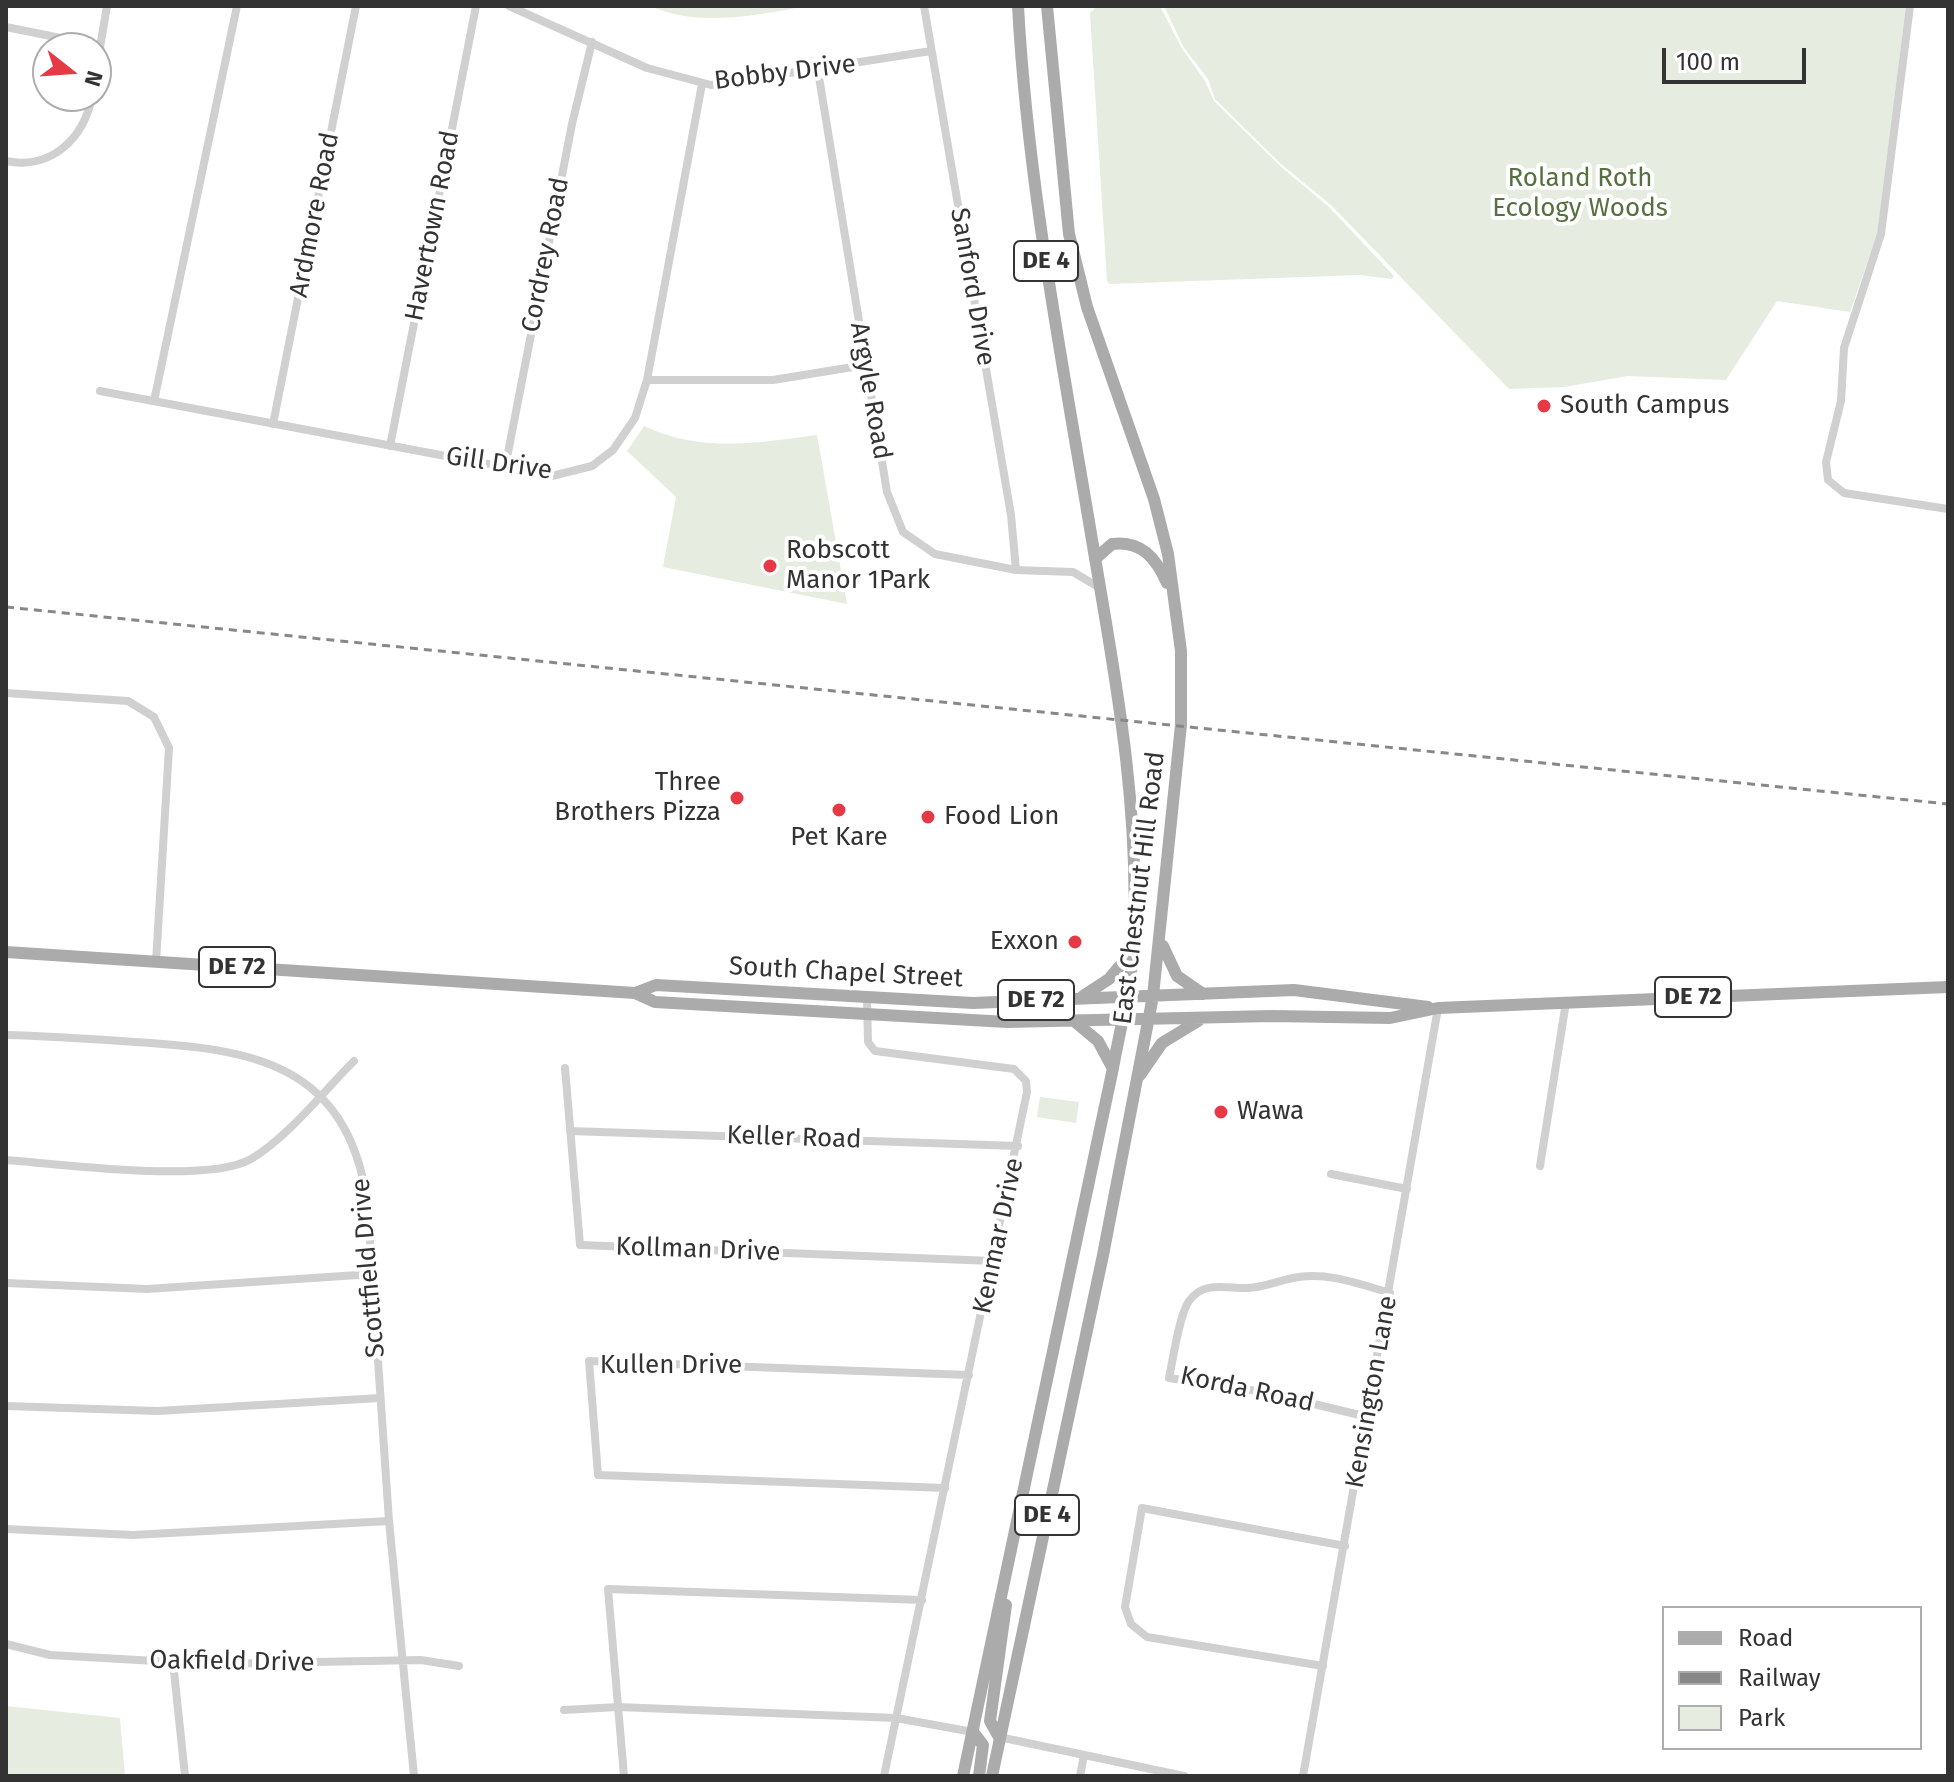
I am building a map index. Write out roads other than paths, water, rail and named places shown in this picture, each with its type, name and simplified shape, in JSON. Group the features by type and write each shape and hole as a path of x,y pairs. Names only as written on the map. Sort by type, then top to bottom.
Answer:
{"main road":[{"name":"East Chestnut Hill Road","path":"963,1776 1113,1068 1133,950 1132,818 1101,589 1036,191 1023,93 1018,6"},
{"name":"East Chestnut Hill Road","path":"992,1776 1103,1255 1153,996 1181,725 1181,651 1175,601 1154,499 1078,276 1054,102 1047,6"},
{"path":"1095,559 1112,544 1136,545 1149,553 1160,567 1175,601"},
{"path":"1161,940 1177,976 1203,994"},
{"path":"1079,999 1109,979 1133,950"},
{"name":"South Chapel Street","path":"6,952 635,993 655,1002 867,1016 1074,1021 1390,1018 1438,1008 1948,987"},
{"name":"South Chapel Street","path":"635,993 656,985 973,1003 1294,990 1438,1008"},
{"path":"1136,1081 1162,1043 1202,1019"},
{"path":"1074,1021 1098,1041 1113,1068"},
{"path":"999,1737 990,1721 1005,1624 1006,1578"},
{"path":"973,1732 983,1745 979,1776"}],"street":[{"path":"102,32 107,6"},
{"path":"154,401 237,6"},
{"name":"Ardmore Road","path":"273,424 356,6"},
{"name":"Havertown Road","path":"390,446 476,6"},
{"name":"Bobby Drive","path":"509,6 647,68 702,84 818,71 931,51"},
{"name":"Sanford Drive","path":"924,6 1011,515 1016,570"},
{"path":"1910,6 1881,234 1847,336 1841,401 1826,462 1828,480 1844,493 1948,509"},
{"path":"6,27 32,32"},
{"name":"Cordrey Road","path":"505,468 572,124 592,42"},
{"name":"Argyle Road","path":"818,71 887,492 903,532 935,554 1016,570 1073,572 1101,589"},
{"name":"Gill Drive","path":"100,391 552,476 592,466 626,436 647,380 702,84"},
{"path":"6,161 38,162 71,143 84,125 88,112"},
{"path":"647,380 773,380 865,365"},
{"path":"1073,572 1095,559"},
{"path":"6,693 128,701 146,709 161,725 170,760 156,962"},
{"name":"Kenmar Drive","path":"867,998 868,1042 875,1051 1002,1067 1022,1073 1027,1092 884,1776"},
{"path":"1540,1166 1566,1002"},
{"name":"Kensington Lane","path":"1303,1776 1438,1008"},
{"name":"Scottfield Drive","path":"6,1035 219,1048 273,1064 318,1097 343,1127 361,1167 367,1200 389,1521 414,1776"},
{"path":"6,1160 190,1171 224,1169 259,1154 354,1061"},
{"name":"Kollman Drive","path":"565,1068 580,1245 993,1261"},
{"name":"Keller Road","path":"570,1131 1018,1146"},
{"path":"1331,1174 1407,1189"},
{"path":"6,1283 147,1289 373,1274"},
{"name":"Korda Road","path":"1368,1417 1264,1392 1169,1378 1188,1302 1204,1289 1227,1284 1263,1286 1308,1276 1351,1281 1390,1293"},
{"name":"Kullen Drive","path":"945,1488 598,1475 589,1361 969,1375"},
{"path":"6,1406 158,1411 380,1398"},
{"path":"1323,1666 1147,1637 1136,1631 1125,1607 1142,1508 1345,1546"},
{"path":"6,1529 133,1535 389,1521"},
{"path":"624,1776 608,1589 922,1600"},
{"name":"Oakfield Drive","path":"6,1644 50,1655 173,1662 434,1661 459,1666"},
{"path":"173,1662 185,1776"},
{"path":"564,1710 618,1707 896,1718 973,1732"},
{"path":"999,1737 1184,1776"},
{"path":"1080,1776 1084,1755"}],"railway":[{"path":"6,607 1948,804"}],"place":[{"name":"South Campus","path":"1544,406"},
{"name":"Robscott Manor 1Park","path":"770,566"},
{"name":"Three Brothers Pizza","path":"737,798"},
{"name":"Pet Kare","path":"839,810"},
{"name":"Food Lion","path":"928,817"},
{"name":"Exxon","path":"1075,942"},
{"name":"Wawa","path":"1221,1112"}],"park label":[{"name":"Roland Roth Ecology Woods","path":"1580,194"}]}
